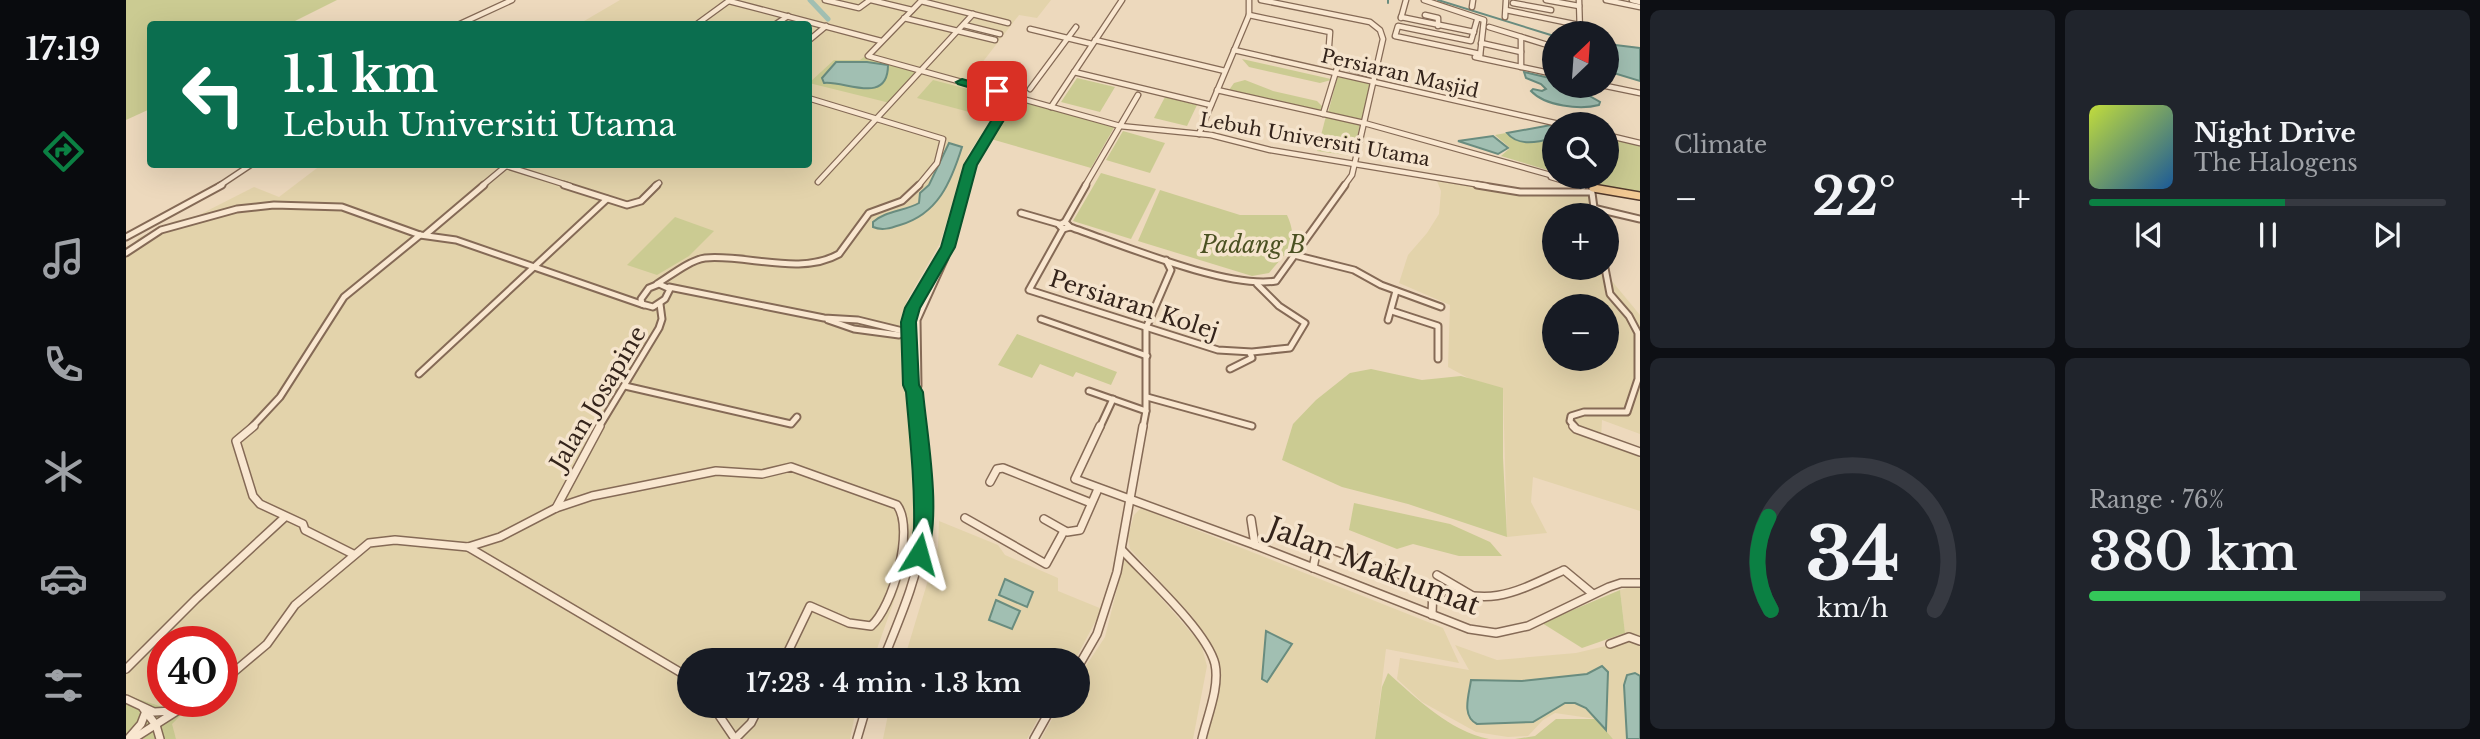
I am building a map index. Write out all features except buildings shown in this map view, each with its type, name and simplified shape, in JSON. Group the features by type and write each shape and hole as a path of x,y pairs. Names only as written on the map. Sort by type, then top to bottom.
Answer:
{"main road":[{"name":"Lebuh Universiti Utama","path":"1589,189 1640,197"}],"street":[{"path":"466,21 512,0"},
{"path":"701,21 729,0 807,21"},
{"path":"825,0 859,8 871,0 912,10"},
{"path":"1053,107 1122,0"},
{"path":"1021,213 1190,267 1257,284 1276,281 1352,175 1382,39 1375,25 1261,0"},
{"path":"1395,36 1406,0"},
{"path":"1424,0 1484,20 1480,56"},
{"path":"1472,7 1473,0"},
{"path":"1505,17 1506,0"},
{"path":"1551,19 1548,0 1571,2 1579,6"},
{"path":"1579,0 1579,21"},
{"path":"1606,0 1640,4"},
{"path":"1618,0 1640,4"},
{"path":"1632,0 1640,4"},
{"path":"922,71 867,55 922,1 1009,23"},
{"path":"1199,134 1249,15 1250,1"},
{"path":"1513,3 1551,10"},
{"path":"1506,10 1560,21"},
{"path":"1527,14 1527,23"},
{"path":"818,182 974,15"},
{"path":"1249,15 1329,31 1332,34 1328,60 1374,79"},
{"path":"780,21 788,16"},
{"path":"1424,16 1437,17 1437,45"},
{"path":"1401,17 1438,23 1521,52"},
{"path":"904,18 995,40"},
{"path":"1399,26 1470,41 1473,40 1477,20"},
{"path":"812,22 881,41"},
{"path":"964,25 1000,34"},
{"path":"812,38 826,26"},
{"path":"1030,89 1076,27"},
{"path":"1489,27 1542,43"},
{"path":"1030,29 1225,71"},
{"path":"1395,36 1542,71"},
{"path":"1395,36 1397,40 1480,56"},
{"path":"1521,37 1521,66"},
{"name":"Persiaran Masjid","path":"1234,50 1374,79 1542,120"},
{"path":"1323,114 1338,65"},
{"name":"Lebuh Universiti Utama","path":"922,71 1053,107"},
{"path":"1074,72 1211,106"},
{"name":"Lebuh Universiti Utama","path":"962,82 1121,126 1199,134 1270,150 1520,192 1570,192 1589,189"},
{"path":"1132,86 1138,95"},
{"path":"991,89 1035,102"},
{"path":"1619,89 1640,93"},
{"path":"1067,227 1070,214 1138,95 1151,90"},
{"path":"1217,90 1383,129 1542,172"},
{"path":"1003,94 1010,103"},
{"path":"887,648 915,571 923,537 924,494 909,345 919,312 948,247 970,165 1014,97"},
{"path":"1010,103 1025,100"},
{"path":"620,297 632,299 643,294 697,259 707,257 809,263 836,257 867,215 902,201 931,171 944,141 878,118 812,101"},
{"path":"1366,115 1368,120 1383,129 1542,175"},
{"path":"1363,132 1383,129"},
{"path":"1619,138 1640,143"},
{"path":"126,237 208,194 246,168"},
{"path":"353,554 314,536 305,530 303,524 260,504 253,496 236,441 249,431 280,397 344,297 500,168"},
{"path":"512,168 607,200 634,205 659,183"},
{"path":"1589,189 1592,203"},
{"path":"419,374 607,200"},
{"path":"126,253 161,230 254,206 342,207 422,235 448,238 646,306 660,304 676,272"},
{"path":"1619,216 1640,219"},
{"name":"Persiaran Kolej","path":"1067,227 1030,290 1220,352 1250,353 1290,348 1305,323 1279,306 1257,284"},
{"path":"914,392 918,386 908,322 912,308 948,247"},
{"path":"1294,255 1353,270 1396,291 1441,307"},
{"path":"1090,648 1104,615 1122,550 1146,411 1146,328 1171,270 1166,260"},
{"path":"1171,270 1190,267"},
{"path":"676,272 673,283 693,292"},
{"path":"1607,280 1610,294 1629,316 1638,333 1638,379 1627,412 1584,412 1571,416 1570,421 1576,429 1640,452"},
{"path":"1373,292 1376,282"},
{"path":"657,284 669,289 824,318 850,319 896,332 909,345"},
{"path":"1388,320 1396,291"},
{"path":"643,294 641,302 662,315"},
{"name":"Jalan Josapine","path":"556,508 579,461 659,328 662,315 660,304"},
{"path":"1392,311 1438,326 1438,359"},
{"path":"824,318 847,327 912,335"},
{"path":"847,327 850,319"},
{"path":"1041,319 1147,356"},
{"path":"896,332 908,322"},
{"path":"1230,369 1252,358 1250,353"},
{"path":"625,386 790,424 797,417"},
{"path":"1089,391 1146,411"},
{"path":"1147,397 1252,426"},
{"path":"1044,519 1064,531 1075,533 1080,530 1098,489 1075,479 1113,399"},
{"path":"238,669 259,651 295,605 369,543 381,540 468,547 500,537 556,508 604,493 703,472 762,474 791,467 897,505 904,515 904,542 886,610 877,622 862,627 810,606 790,648"},
{"path":"990,482 997,468 1003,468 1091,503"},
{"name":"Jalan Maklumat","path":"1098,489 1255,545 1469,629 1496,633 1528,626 1621,583 1640,583"},
{"path":"1133,491 1151,509"},
{"path":"1128,514 1139,509 1151,509"},
{"path":"126,669 196,599 285,517"},
{"path":"965,518 1046,564 1064,531"},
{"path":"1251,519 1255,545"},
{"path":"468,547 677,670"},
{"path":"1313,568 1317,548"},
{"path":"1122,550 1203,640 1215,660 1215,674 1202,739"},
{"path":"1336,551 1458,605 1468,599 1498,599 1564,570 1593,594"},
{"path":"1437,575 1478,599"},
{"path":"1432,615 1433,592"},
{"path":"1610,643 1629,637 1640,641"},
{"path":"126,699 147,709"},
{"path":"142,708 156,725 160,739"},
{"path":"130,739 141,724 142,708"},
{"path":"130,739 168,717"},
{"path":"723,718 738,736 751,718"},
{"path":"857,739 863,718"},
{"path":"1034,739 1046,718"}],"shaded area":[{"path":"620,0 1051,0 1037,18 1019,15 968,81 968,86 1002,95 1006,99 968,154 940,243 907,300 901,346 915,460 916,539 877,648 677,648 677,718 854,718 850,739 176,739 167,717 238,717 238,626 147,626 147,702 126,695 126,251 132,248 138,238 175,221 197,216 254,187 279,197 317,168 812,168 812,21 584,21"},
{"path":"1619,45 1640,48 1640,81 1619,75"},
{"path":"836,62 888,65 886,77 881,85 873,88 824,83 822,78"},
{"path":"1524,72 1542,76 1542,85 1541,84 1526,78"},
{"path":"1531,91 1542,91 1542,98 1593,98 1600,102 1599,105 1573,107 1545,100"},
{"path":"1542,127 1542,141 1523,142 1507,133"},
{"path":"1493,136 1508,148 1498,154 1458,141"},
{"path":"949,143 962,147 948,184 933,205 913,220 900,225 883,229 873,227 873,222 883,216 919,203 920,193 929,185"},
{"path":"1437,181 1519,194 1589,195 1589,203 1542,203 1542,280 1611,280 1640,315 1640,434 1602,420 1601,439 1615,448 1640,457 1640,511 1533,477 1531,502 1547,533 1507,537 1503,389 1470,379 1448,367 1450,305 1399,283 1408,255 1439,214 1441,191"},
{"path":"1141,508 1443,628 1459,663 1386,649 1375,739 1203,739 1217,658 1192,616 1130,549 1128,536 1134,515"},
{"path":"939,521 998,545 1005,555 1058,578 1058,591 1102,609 1081,648 908,648 938,547"},
{"path":"1125,557 1201,644 1207,666 1193,739 1041,739 1053,718 1090,718 1090,660 1105,637"},
{"path":"1005,579 1033,592 1027,607 999,595"},
{"path":"1640,586 1640,639 1625,633 1620,590"},
{"path":"996,600 1020,611 1012,629 989,620"},
{"path":"1266,631 1292,644 1267,682 1262,679"},
{"path":"1631,640 1640,644 1640,739 1613,739 1596,719 1555,713 1543,720 1528,736 1508,737 1476,732 1422,702 1397,679 1400,658 1469,670 1455,645 1497,660 1576,653"},
{"path":"1602,666 1608,672 1606,730 1586,708 1575,703 1565,703 1533,722 1477,724 1469,716 1467,705 1471,680 1522,681 1587,674"},
{"path":"1635,673 1640,676 1640,739 1627,739 1624,685 1627,675"},
{"path":"887,718 1038,718 1027,739 883,739"}],"green space":[{"path":"126,0 337,0 295,21 147,21 147,110 126,120"},
{"path":"864,57 919,72 890,103 812,84 812,80 834,60 860,60"},
{"path":"1242,59 1331,80 1320,83 1249,67"},
{"path":"1338,75 1371,83 1362,119 1328,113"},
{"path":"1077,78 1115,87 1100,112 1061,102"},
{"path":"933,80 987,94 973,113 917,98"},
{"path":"1245,80 1273,91 1317,101 1323,107 1321,112 1229,90 1234,83"},
{"path":"1165,97 1197,105 1187,126 1154,118"},
{"path":"1026,101 1115,126 1091,168 991,139 1016,104"},
{"path":"1326,116 1360,124 1353,156 1317,151"},
{"path":"1542,126 1542,168 1501,156 1510,148 1495,135"},
{"path":"1123,131 1165,143 1150,173 1106,160"},
{"path":"1619,140 1640,145 1640,193 1619,189"},
{"path":"1101,173 1156,189 1131,239 1073,221"},
{"name":"Padang B","path":"1160,190 1240,215 1287,215 1292,233 1290,247 1269,273 1252,276 1138,241"},
{"path":"675,217 714,231 689,256 657,275 627,265"},
{"path":"1017,334 1117,372 1111,385 1076,372 1073,377 1040,364 1032,378 998,365"},
{"path":"1371,369 1422,380 1461,376 1503,388 1507,537 1408,504 1342,487 1282,460 1293,424 1316,400 1350,373"},
{"path":"1354,503 1450,524 1490,542 1502,556 1459,556 1413,544 1397,549 1349,530"},
{"path":"1620,590 1625,633 1582,648 1542,623"},
{"path":"1388,673 1422,703 1448,721 1489,739 1375,739 1382,687"},
{"path":"126,695 147,702 147,717 179,717 172,724 176,739 126,739"},
{"path":"1556,719 1596,719 1613,739 1515,739 1535,736"}],"waterway":[{"path":"810,0 828,19"},
{"path":"1438,0 1542,32"}],"route":[{"path":"919,554 923,537 924,494 914,392 911,385 908,322 912,308 948,247 960,197 974,156 1008,103 1003,94 962,82 997,91"}]}
